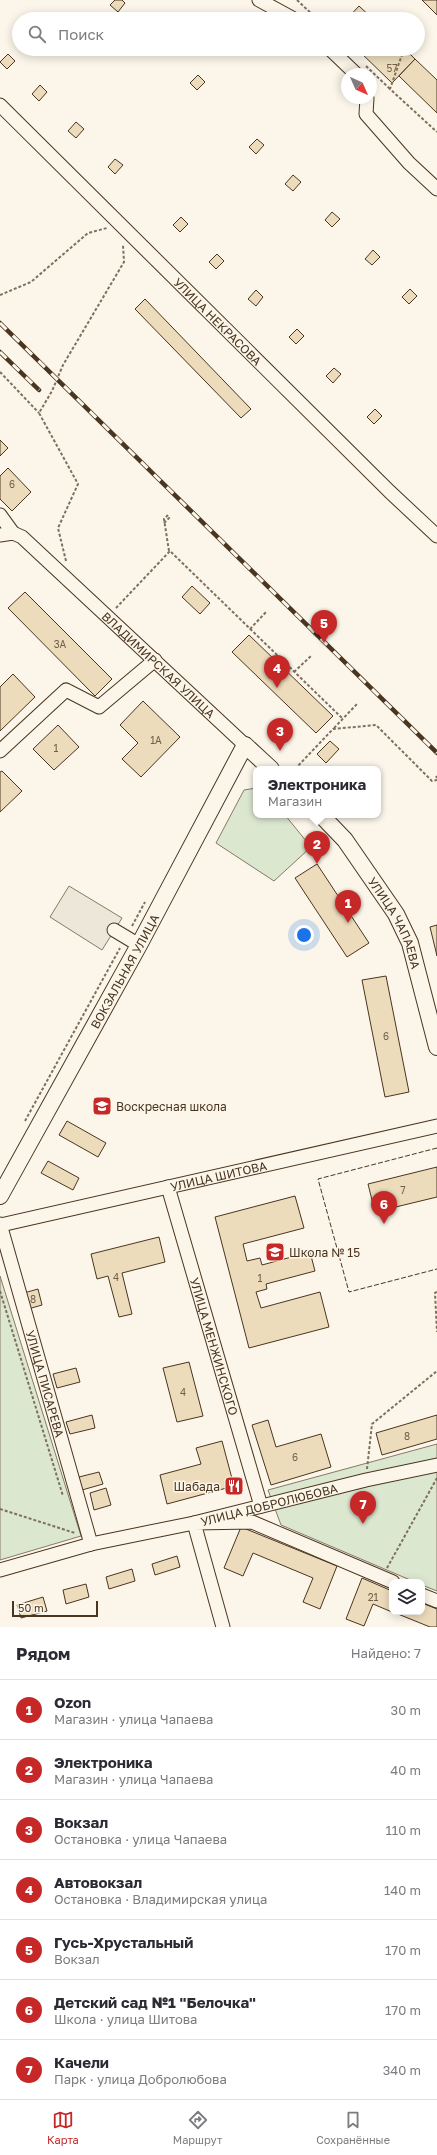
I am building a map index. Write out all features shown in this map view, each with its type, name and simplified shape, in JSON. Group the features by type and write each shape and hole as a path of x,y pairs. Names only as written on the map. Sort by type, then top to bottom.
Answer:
{"main road":[{"path":"245,745 268,766"},
{"name":"ВОКЗАЛЬНАЯ УЛИЦА","path":"0,1196 133,941 245,745"},
{"name":"УЛИЦА ЧАПАЕВА","path":"324,818 345,840 396,914 410,943 437,1047"}],"street":[{"path":"259,0 281,12"},
{"path":"340,56 358,68"},
{"path":"367,104 366,114 409,163 437,188"},
{"name":"УЛИЦА НЕКРАСОВА","path":"0,105 122,224 390,492 437,536"},
{"path":"0,515 13,532 0,535"},
{"name":"ВЛАДИМИРСКАЯ УЛИЦА","path":"13,532 22,537 245,745"},
{"path":"0,751 66,690 99,707 155,660"},
{"path":"114,930 133,941"},
{"name":"УЛИЦА ШИТОВА","path":"0,1224 437,1126"},
{"name":"УЛИЦА МЕНЖИНСКОГО","path":"168,1186 261,1506"},
{"name":"УЛИЦА ПИСАРЕВА","path":"0,1224 91,1544"},
{"name":"УЛИЦА ДОБРОЛЮБОВА","path":"0,1570 91,1544 194,1523 366,1480 437,1466"},
{"name":"УЛИЦА ДОБРОЛЮБОВА","path":"194,1523 252,1522 387,1580"},
{"path":"194,1523 223,1627"},
{"path":"425,1595 437,1601"}],"path":[{"path":"297,0 310,12"},
{"path":"390,88 401,56"},
{"path":"377,80 390,88 437,132"},
{"path":"0,295 31,282 88,232 122,224 124,262 62,365 52,391 40,413"},
{"path":"0,372 40,413 78,484 58,528 67,564"},
{"path":"168,514 164,519 163,524 170,551 343,719"},
{"path":"163,524 170,517"},
{"path":"107,616 170,551"},
{"path":"250,629 267,611"},
{"path":"294,672 312,655"},
{"path":"298,766 357,704"},
{"path":"333,729 376,725 432,781 436,778"},
{"path":"22,1126 133,941 149,895"},
{"path":"0,1291 66,1503"},
{"path":"437,1292 437,1332"},
{"path":"366,1480 372,1424 437,1371"},
{"path":"387,1580 437,1478"},
{"path":"0,1509 75,1533 91,1544"},
{"path":"73,1526 75,1533"}],"green space":[{"path":"253,788 253,818 287,818 311,847 274,881 216,843 244,790"},
{"path":"0,1276 81,1536 0,1560"},
{"path":"437,1444 437,1591 425,1586 425,1579 408,1579 281,1525 268,1490"}],"shaded area":[{"path":"69,886 122,918 102,950 50,917"}],"building":[{"path":"115,0 122,0 125,3 118,12 110,5"},
{"path":"422,0 437,0 437,15"},
{"path":"359,6 365,12 353,12"},
{"path":"8,54 15,61 7,69 0,62"},
{"path":"364,56 412,56 415,59 392,83"},
{"path":"415,59 437,80 437,113 399,76"},
{"path":"198,75 205,82 197,90 190,83"},
{"path":"40,85 47,92 39,101 32,94"},
{"path":"76,122 84,129 76,138 68,131"},
{"path":"257,139 264,145 256,154 249,147"},
{"path":"115,159 123,165 115,174 108,167"},
{"path":"293,175 301,182 293,191 285,184"},
{"path":"332,212 340,219 332,227 325,220"},
{"path":"181,217 188,224 180,232 173,225"},
{"path":"373,250 380,257 372,265 365,259"},
{"path":"217,254 224,261 216,269 209,262"},
{"path":"410,289 417,296 409,304 402,297"},
{"path":"256,290 263,297 256,306 248,299"},
{"path":"145,299 251,409 241,418 135,309"},
{"path":"297,329 304,336 296,344 289,337"},
{"path":"334,368 341,374 333,383 326,376"},
{"path":"375,409 382,416 374,424 367,417"},
{"path":"0,440 8,448 0,456"},
{"path":"8,468 31,492 12,511 0,499 0,476"},
{"path":"192,586 210,603 200,614 182,597"},
{"path":"25,592 112,679 95,696 8,608"},
{"path":"249,635 333,716 316,733 232,652"},
{"path":"13,674 35,697 0,731 0,687"},
{"path":"143,701 180,737 141,777 122,759 138,743 120,725"},
{"path":"58,725 79,747 54,770 33,749"},
{"path":"330,741 339,749 326,763 317,754"},
{"path":"2,771 22,791 0,812 0,772"},
{"path":"317,864 369,943 347,957 295,878"},
{"path":"437,925 437,956 430,927"},
{"path":"386,976 409,1092 385,1097 362,980"},
{"path":"67,1121 106,1143 98,1157 59,1135"},
{"path":"48,1161 79,1178 73,1190 41,1173"},
{"path":"437,1167 437,1197 375,1212 368,1184"},
{"path":"295,1196 304,1228 243,1244 247,1261 260,1258 262,1265 310,1252 315,1271 266,1284 267,1289 256,1292 261,1308 320,1292 329,1327 249,1348 215,1217"},
{"path":"159,1237 165,1262 122,1273 132,1314 119,1317 108,1276 97,1279 91,1254"},
{"path":"38,1289 42,1305 28,1309 24,1293"},
{"path":"189,1362 203,1416 177,1422 163,1368"},
{"path":"76,1368 80,1382 57,1388 53,1374"},
{"path":"92,1415 95,1428 70,1434 66,1422"},
{"path":"437,1415 437,1439 382,1455 376,1433"},
{"path":"268,1420 276,1447 321,1434 331,1467 271,1485 252,1425"},
{"path":"222,1441 234,1486 167,1504 160,1475 201,1464 196,1448"},
{"path":"99,1472 103,1484 82,1490 79,1477"},
{"path":"106,1488 111,1505 94,1510 90,1493"},
{"path":"241,1527 337,1566 320,1609 303,1602 313,1578 253,1553 243,1576 224,1568"},
{"path":"177,1556 180,1567 155,1575 152,1564"},
{"path":"132,1569 135,1581 109,1589 106,1577"},
{"path":"362,1578 389,1590 389,1611 373,1604 364,1626 346,1619"},
{"path":"86,1584 89,1597 66,1604 63,1590"},
{"path":"43,1597 47,1611 21,1618 17,1605"},
{"path":"425,1604 437,1609 437,1627 430,1627 400,1615 425,1615"}],"railway":[{"path":"0,323 437,753"},
{"path":"0,352 39,390"}],"fence":[{"path":"437,1148 318,1179 349,1292 437,1269"}],"place":[{"name":"Гусь-Хрустальный","path":"324,643"},
{"name":"Автовокзал","path":"277,688"},
{"name":"Вокзал","path":"280,751"},
{"name":"Электроника","path":"317,864"},
{"name":"Ozon","path":"348,923"},
{"name":"Воскресная школа","path":"102,1106"},
{"name":"Детский сад №1 \"Белочка\"","path":"384,1224"},
{"name":"Школа № 15","path":"275,1252"},
{"name":"Шабада","path":"234,1486"},
{"name":"Качели","path":"363,1524"}]}
